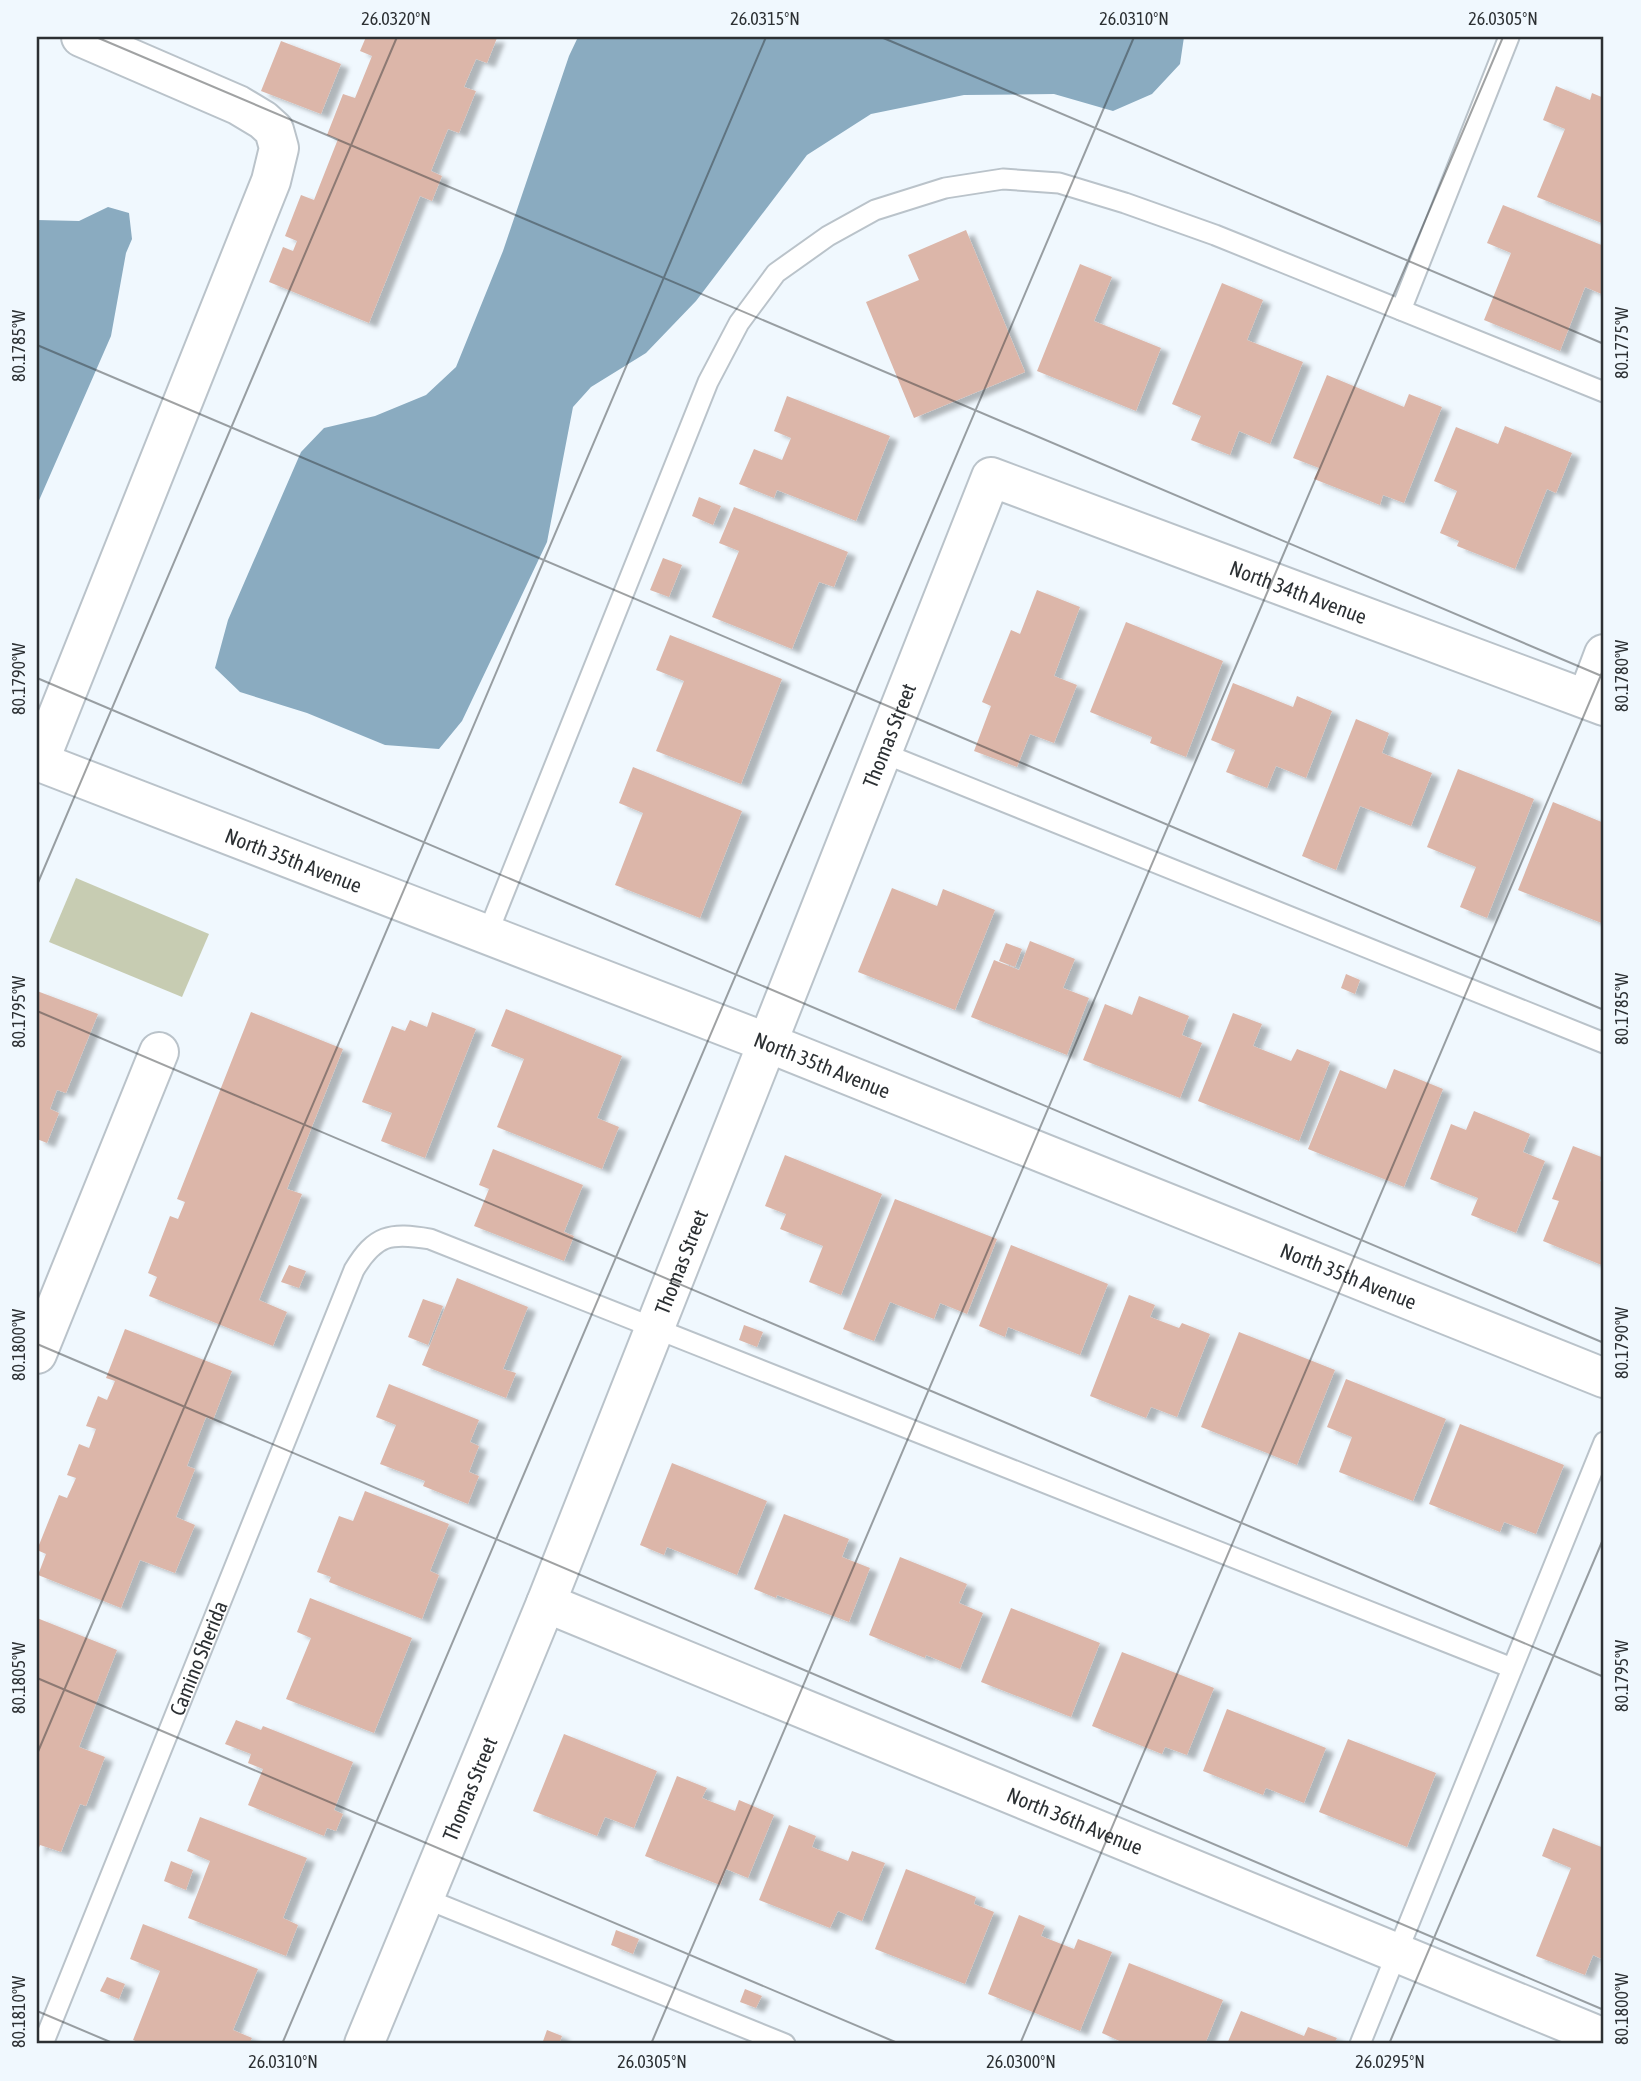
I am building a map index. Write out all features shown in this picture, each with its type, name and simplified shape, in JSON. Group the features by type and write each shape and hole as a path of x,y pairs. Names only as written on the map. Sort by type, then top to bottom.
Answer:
{"street":[{"path":"38,761 271,181 279,148 274,130 238,105 81,37"},
{"name":"North 34th Avenue","path":"991,477 1595,702"},
{"name":"Thomas Street","path":"363,2044 546,1603 991,477"},
{"path":"1595,702 1604,654"},
{"name":"North 35th Avenue","path":"38,761 768,1043 1604,1378"},
{"path":"37,1354 159,1052"},
{"name":"North 36th Avenue","path":"546,1603 1604,2038"}],"lane":[{"path":"1401,310 1508,37"},
{"path":"488,935 708,382 740,323 776,273 828,236 875,210 945,188 1003,179 1059,183 1215,235 1604,392"},
{"path":"883,753 1604,1043"},
{"name":"Camino Sherida","path":"43,2044 354,1270 367,1249 383,1240 403,1234 430,1239 656,1326 1512,1668"},
{"path":"1360,2044 1604,1442"},
{"path":"424,1898 785,2044"}],"green space":[{"path":"76,878 209,934 182,997 49,942"}],"water":[{"path":"578,37 1184,37 1180,64 1152,94 1113,111 1054,94 964,95 871,114 807,155 696,301 646,353 591,387 573,407 547,542 462,721 439,749 385,745 307,713 240,692 215,668 228,620 301,452 324,428 375,416 426,395 456,367 503,251 569,56"},
{"path":"108,207 129,213 132,239 126,253 111,336 37,505 37,220 79,221"}],"building":[{"path":"366,37 497,38 487,63 476,59 464,87 476,91 459,133 448,129 431,171 442,176 432,201 420,196 369,323 269,282 283,247 293,251 297,241 285,236 301,195 314,200 338,139 327,135 343,94 355,98 372,56 360,51"},
{"path":"281,41 341,64 321,114 261,91"},
{"path":"1556,86 1590,100 1592,93 1604,98 1604,224 1537,197 1565,129 1543,120"},
{"path":"1503,205 1604,246 1604,295 1585,287 1560,351 1484,320 1511,253 1487,243"},
{"path":"966,230 1025,372 914,418 866,302 919,280 908,255"},
{"path":"1080,264 1112,277 1094,321 1161,348 1136,411 1037,371"},
{"path":"1222,283 1263,300 1247,340 1303,362 1270,444 1239,431 1230,455 1191,440 1201,416 1172,404"},
{"path":"1327,375 1404,407 1409,394 1442,407 1404,503 1383,495 1380,505 1314,479 1319,468 1293,458"},
{"path":"787,396 890,436 856,521 777,490 774,498 739,484 754,449 782,460 791,438 774,431"},
{"path":"1505,426 1572,453 1556,493 1547,489 1515,569 1457,546 1459,541 1440,533 1457,491 1434,481 1456,427 1498,444"},
{"path":"699,497 721,506 713,525 692,516"},
{"path":"734,507 848,552 834,587 819,582 792,649 712,617 739,551 719,543"},
{"path":"663,558 682,565 669,597 650,590"},
{"path":"1037,590 1080,607 1054,676 1077,685 1054,743 1030,734 1017,767 974,751 991,706 982,702 1011,630 1020,634"},
{"path":"1126,622 1223,661 1186,757 1150,743 1152,737 1090,712"},
{"path":"670,635 782,679 741,784 656,751 684,681 656,670"},
{"path":"1233,683 1293,707 1297,696 1332,711 1306,778 1276,766 1267,788 1226,772 1235,750 1211,740"},
{"path":"1356,719 1389,733 1382,753 1432,773 1411,826 1360,806 1336,870 1302,856"},
{"path":"633,767 742,811 700,918 615,885 643,813 619,803"},
{"path":"1458,769 1534,799 1487,918 1460,907 1476,867 1427,847"},
{"path":"1553,802 1604,823 1604,924 1518,890"},
{"path":"892,888 937,906 943,889 995,910 955,1010 858,972"},
{"path":"1030,941 1075,959 1063,988 1089,998 1067,1055 971,1017 994,960 1019,970"},
{"path":"1006,943 1022,949 1015,967 999,961"},
{"path":"1346,974 1360,980 1355,994 1341,988"},
{"path":"37,991 98,1014 66,1093 57,1090 50,1109 59,1113 47,1143 37,1139"},
{"path":"1139,996 1189,1016 1182,1035 1202,1043 1180,1098 1083,1060 1105,1004 1132,1015"},
{"path":"506,1009 622,1056 597,1118 619,1127 602,1169 497,1127 524,1059 491,1046"},
{"path":"251,1012 343,1049 287,1189 302,1194 259,1300 287,1312 273,1346 149,1296 157,1277 148,1273 170,1216 178,1219 185,1202 177,1199"},
{"path":"432,1012 476,1029 425,1158 381,1141 392,1113 362,1102 392,1026 405,1031 410,1020 427,1027"},
{"path":"1233,1013 1262,1024 1253,1046 1291,1061 1297,1049 1330,1062 1299,1141 1198,1101"},
{"path":"1394,1069 1443,1089 1404,1187 1308,1149 1340,1070 1386,1089"},
{"path":"1474,1111 1530,1134 1523,1152 1545,1161 1516,1233 1471,1215 1478,1198 1430,1179 1451,1124 1466,1130"},
{"path":"1573,1146 1604,1158 1604,1172 1600,1181 1604,1183 1604,1266 1543,1241 1559,1201 1552,1199"},
{"path":"493,1149 583,1185 564,1232 574,1236 564,1261 474,1226 489,1189 479,1185"},
{"path":"785,1155 882,1194 841,1295 809,1282 823,1246 780,1229 786,1214 765,1206"},
{"path":"895,1199 997,1239 967,1314 940,1303 934,1319 890,1302 874,1341 843,1329"},
{"path":"1011,1245 1108,1284 1080,1355 1008,1327 1005,1337 979,1326"},
{"path":"289,1265 306,1271 299,1288 281,1282"},
{"path":"457,1278 528,1307 503,1369 516,1373 506,1398 422,1365"},
{"path":"1129,1295 1155,1305 1150,1317 1179,1328 1182,1323 1210,1334 1177,1417 1151,1407 1146,1418 1090,1396"},
{"path":"423,1299 443,1306 428,1345 408,1337"},
{"path":"744,1325 763,1332 757,1347 739,1340"},
{"path":"125,1329 232,1371 213,1420 206,1417 187,1466 195,1469 176,1517 195,1525 175,1573 140,1560 121,1608 38,1575 46,1554 37,1550 59,1495 67,1498 76,1478 67,1475 79,1444 89,1448 96,1429 86,1426 98,1396 107,1400 115,1381 106,1378"},
{"path":"1239,1332 1335,1370 1297,1465 1201,1427"},
{"path":"1346,1379 1446,1419 1413,1501 1339,1472 1352,1437 1327,1427"},
{"path":"389,1384 479,1420 470,1442 479,1446 469,1472 479,1476 468,1504 423,1486 425,1481 380,1464 396,1425 376,1417"},
{"path":"1460,1424 1564,1465 1536,1534 1504,1522 1500,1532 1429,1504"},
{"path":"672,1463 767,1501 737,1575 667,1547 664,1555 640,1545"},
{"path":"365,1491 449,1524 430,1571 439,1575 422,1619 329,1582 331,1577 317,1572 339,1516 353,1521"},
{"path":"784,1514 849,1539 842,1557 870,1568 849,1622 754,1589"},
{"path":"900,1557 967,1584 959,1603 983,1613 960,1669 869,1635"},
{"path":"310,1598 412,1638 374,1733 286,1699 311,1638 297,1632"},
{"path":"1011,1608 1100,1643 1071,1717 981,1682"},
{"path":"37,1618 117,1650 79,1747 105,1757 86,1806 80,1804 61,1852 40,1845 37,1853"},
{"path":"1122,1652 1214,1688 1187,1755 1165,1747 1162,1754 1092,1726"},
{"path":"1227,1709 1326,1748 1304,1803 1266,1788 1263,1795 1203,1771"},
{"path":"236,1720 261,1730 263,1726 353,1762 334,1810 343,1814 336,1831 327,1828 324,1836 248,1805 263,1769 248,1763 251,1754 225,1744"},
{"path":"564,1734 657,1771 634,1828 605,1817 597,1836 533,1811"},
{"path":"1348,1739 1436,1773 1407,1847 1319,1812"},
{"path":"677,1776 707,1788 702,1798 735,1811 739,1800 774,1815 748,1878 726,1869 720,1885 645,1856"},
{"path":"200,1817 307,1858 283,1918 298,1925 286,1956 188,1918 210,1861 187,1851"},
{"path":"789,1825 816,1836 812,1847 848,1861 852,1851 885,1863 862,1921 838,1911 830,1928 759,1900"},
{"path":"1553,1828 1604,1848 1604,1960 1593,1955 1585,1975 1536,1956 1571,1868 1542,1856"},
{"path":"171,1861 193,1870 186,1890 164,1881"},
{"path":"906,1869 976,1897 974,1904 994,1912 965,1984 875,1949"},
{"path":"1019,1915 1045,1926 1041,1936 1074,1949 1078,1939 1112,1952 1080,2031 988,1994"},
{"path":"143,1924 258,1969 233,2030 252,2038 249,2044 143,2044 133,2040 160,1971 130,1959"},
{"path":"616,1930 639,1939 633,1954 611,1945"},
{"path":"1129,1963 1223,2000 1205,2044 1126,2044 1102,2033"},
{"path":"107,1977 125,1984 119,1999 100,1991"},
{"path":"745,1989 762,1996 756,2008 740,2002"},
{"path":"1241,2011 1304,2036 1308,2027 1337,2038 1334,2044 1227,2044"},
{"path":"547,2030 562,2036 559,2044 542,2044"}]}
